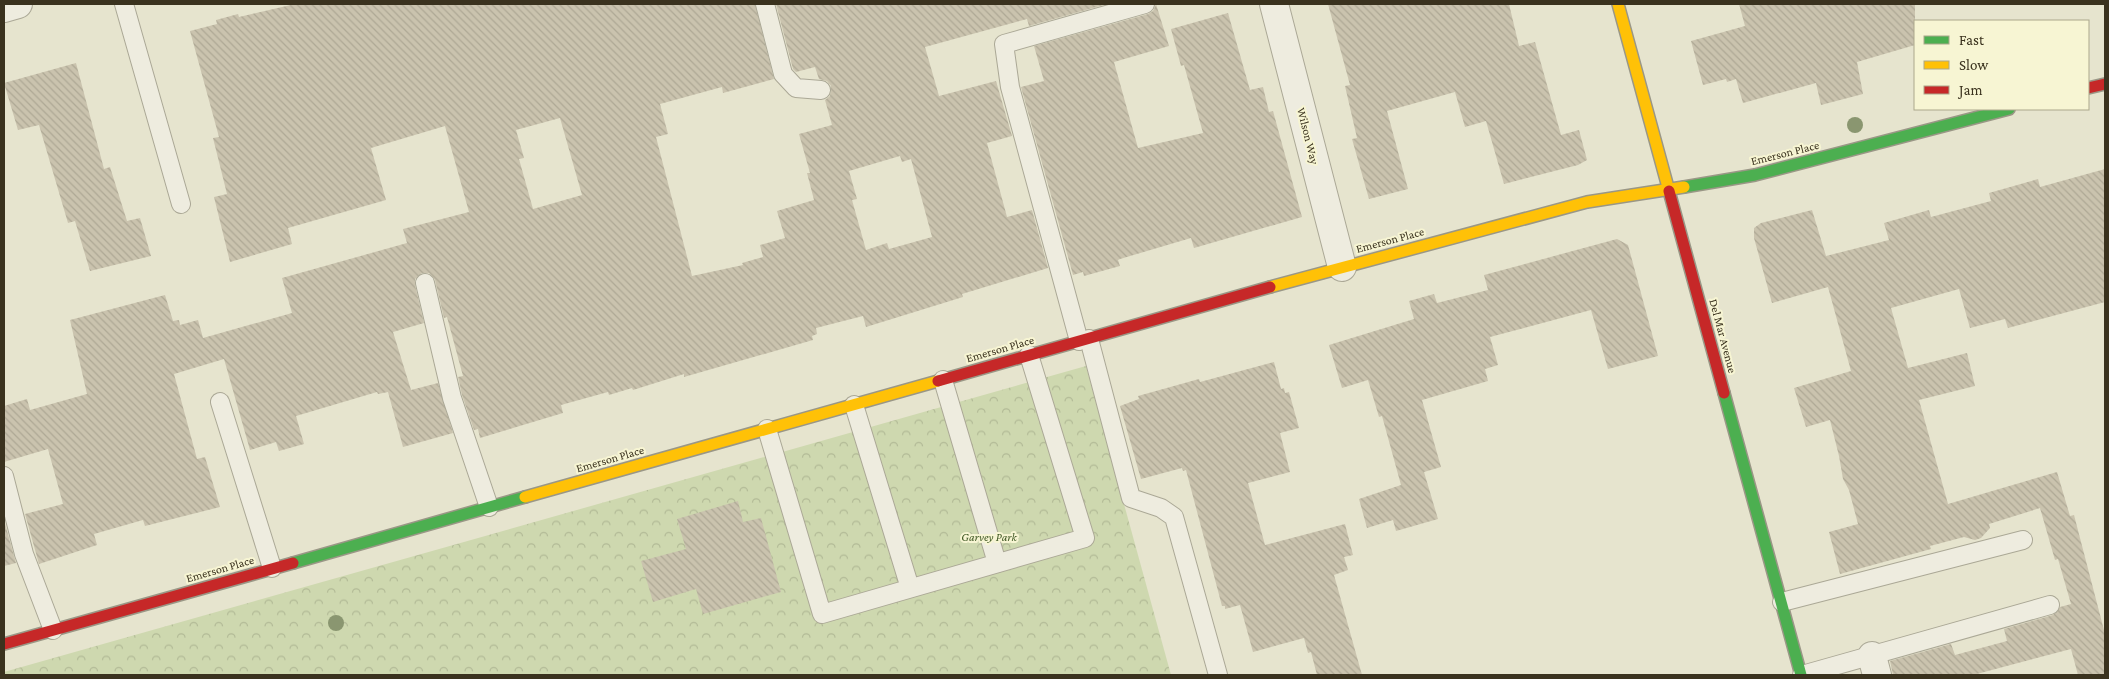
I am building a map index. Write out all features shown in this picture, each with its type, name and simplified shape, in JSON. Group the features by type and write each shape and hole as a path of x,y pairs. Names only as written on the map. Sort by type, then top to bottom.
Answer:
{"street":[{"path":"4,8 18,4"},
{"name":"Wilson Way","path":"1274,4 1342,268"},
{"name":"Del Mar Avenue","path":"1618,4 1802,675"},
{"path":"2089,88 2105,84"},
{"name":"Emerson Place","path":"4,644 1084,340 1587,202 1755,175 2005,110"}],"lane":[{"path":"124,4 181,204"},
{"path":"765,4 783,74 796,88 821,90"},
{"path":"1145,4 1004,44 1010,87 1131,498 1161,508 1174,517 1218,675"},
{"path":"425,283 452,398 489,508"},
{"path":"767,429 822,614 1085,538 1029,356"},
{"path":"943,380 997,563"},
{"path":"220,402 272,568"},
{"path":"854,405 910,588"},
{"path":"4,476 24,554 53,630"},
{"path":"1782,602 2023,540"},
{"path":"1802,675 1875,666 2050,605"}],"green space":[{"name":"Garvey Park","path":"1086,366 1171,675 4,675 4,672"}],"building":[{"path":"295,4 755,4 774,79 723,93 722,87 660,104 668,134 656,137 692,276 743,265 742,263 763,257 760,245 785,238 777,211 814,200 807,173 810,173 799,134 832,125 825,100 830,96 831,86 827,81 819,79 815,67 796,72 793,69 776,4 1107,4 1029,26 1027,19 925,47 939,96 996,81 1012,136 987,143 1007,217 1032,210 1048,268 962,294 963,297 866,327 863,316 816,328 817,334 812,336 813,340 684,377 684,374 633,390 632,388 609,395 608,392 561,405 563,413 480,438 478,429 474,430 462,395 458,377 463,376 447,317 444,318 435,280 429,273 422,273 415,279 415,285 424,323 393,332 411,390 438,383 453,433 403,447 388,392 378,394 377,392 296,416 304,444 279,451 276,442 250,450 224,359 174,374 197,459 205,457 220,507 145,526 143,520 94,534 97,545 39,564 25,514 63,504 48,449 4,462 4,406 27,399 30,410 87,394 70,320 165,295 173,321 179,320 180,325 198,320 203,338 292,313 282,278 407,243 403,229 469,212 445,126 371,148 386,200 288,228 292,244 230,262 214,197 227,194 213,138 219,137 190,31 217,24 216,20 238,14 239,17","holes":["560,118 582,195 533,209 519,159 524,158 516,130","900,156 902,162 911,159 932,237 889,249 887,243 866,250 852,200 857,199 849,171"]},
{"path":"1156,4 1169,46 1114,62 1138,148 1203,133 1184,65 1181,66 1171,29 1228,13 1250,90 1263,87 1269,112 1273,111 1302,217 1194,248 1191,238 1120,259 1118,260 1120,266 1084,276 1083,272 1073,275 1021,87 1044,81 1034,46 1148,14 1153,11"},
{"path":"1328,4 1509,4 1519,46 1535,42 1561,135 1579,130 1587,160 1578,165 1504,184 1486,121 1465,127 1455,92 1387,111 1408,189 1369,199 1352,139 1357,138 1345,86 1350,85"},
{"path":"1739,4 1915,4 1914,45 1857,62 1863,94 1821,105 1816,83 1743,103 1736,79 1727,82 1726,79 1703,85 1691,41 1745,26"},
{"path":"76,63 104,169 110,167 127,221 140,218 151,256 90,271 75,221 68,223 39,125 18,130 4,83"},
{"path":"2105,169 2105,302 2008,328 2005,319 1970,328 1959,289 1891,308 1908,368 1967,353 1975,386 1919,400 1948,504 2057,472 2070,516 2074,515 2105,634 2105,675 2078,675 2071,649 1973,675 1893,675 1890,661 1951,644 1955,655 2007,641 2004,629 2053,615 2060,607 2071,604 2058,559 2055,560 2040,508 1989,524 1990,528 1981,538 1975,540 1964,537 1930,546 1931,549 1840,574 1829,532 1858,524 1849,490 1843,479 1830,420 1806,427 1794,388 1851,371 1828,287 1772,303 1754,238 1754,228 1761,223 1812,210 1826,256 1889,240 1884,223 1929,210 1931,217 1991,201 1989,193 2038,179 2040,187"},
{"path":"1617,239 1628,245 1658,356 1608,369 1591,310 1490,337 1498,365 1485,369 1488,381 1422,400 1441,467 1424,472 1438,519 1396,531 1393,520 1367,528 1359,499 1401,485 1382,416 1379,417 1368,380 1342,388 1329,345 1414,319 1409,301 1434,294 1437,303 1488,290 1484,275"},
{"path":"1274,362 1281,389 1284,388 1285,393 1289,392 1299,428 1280,433 1290,472 1248,483 1265,545 1345,524 1353,555 1344,557 1348,570 1334,575 1362,675 1317,675 1311,652 1308,653 1304,638 1253,652 1240,605 1225,609 1225,606 1222,606 1186,470 1183,471 1182,468 1141,479 1120,406 1139,399 1138,396 1199,379 1200,382"},
{"path":"738,501 743,522 761,518 781,592 703,614 696,589 653,602 641,561 686,549 677,519"},
{"path":"4,520 16,563 4,566"}],"traffic: fast":[{"path":"1684,187 1755,175 2005,110"},
{"path":"1724,393 1801,675"},
{"path":"293,563 525,497"}],"traffic: slow":[{"path":"1618,4 1669,191"},
{"path":"1270,287 1587,202 1684,187"},
{"path":"525,497 938,381"}],"traffic: jam":[{"path":"2089,88 2105,84"},
{"path":"1669,191 1724,393"},
{"path":"938,381 1270,287"},
{"path":"4,644 293,563"}]}
